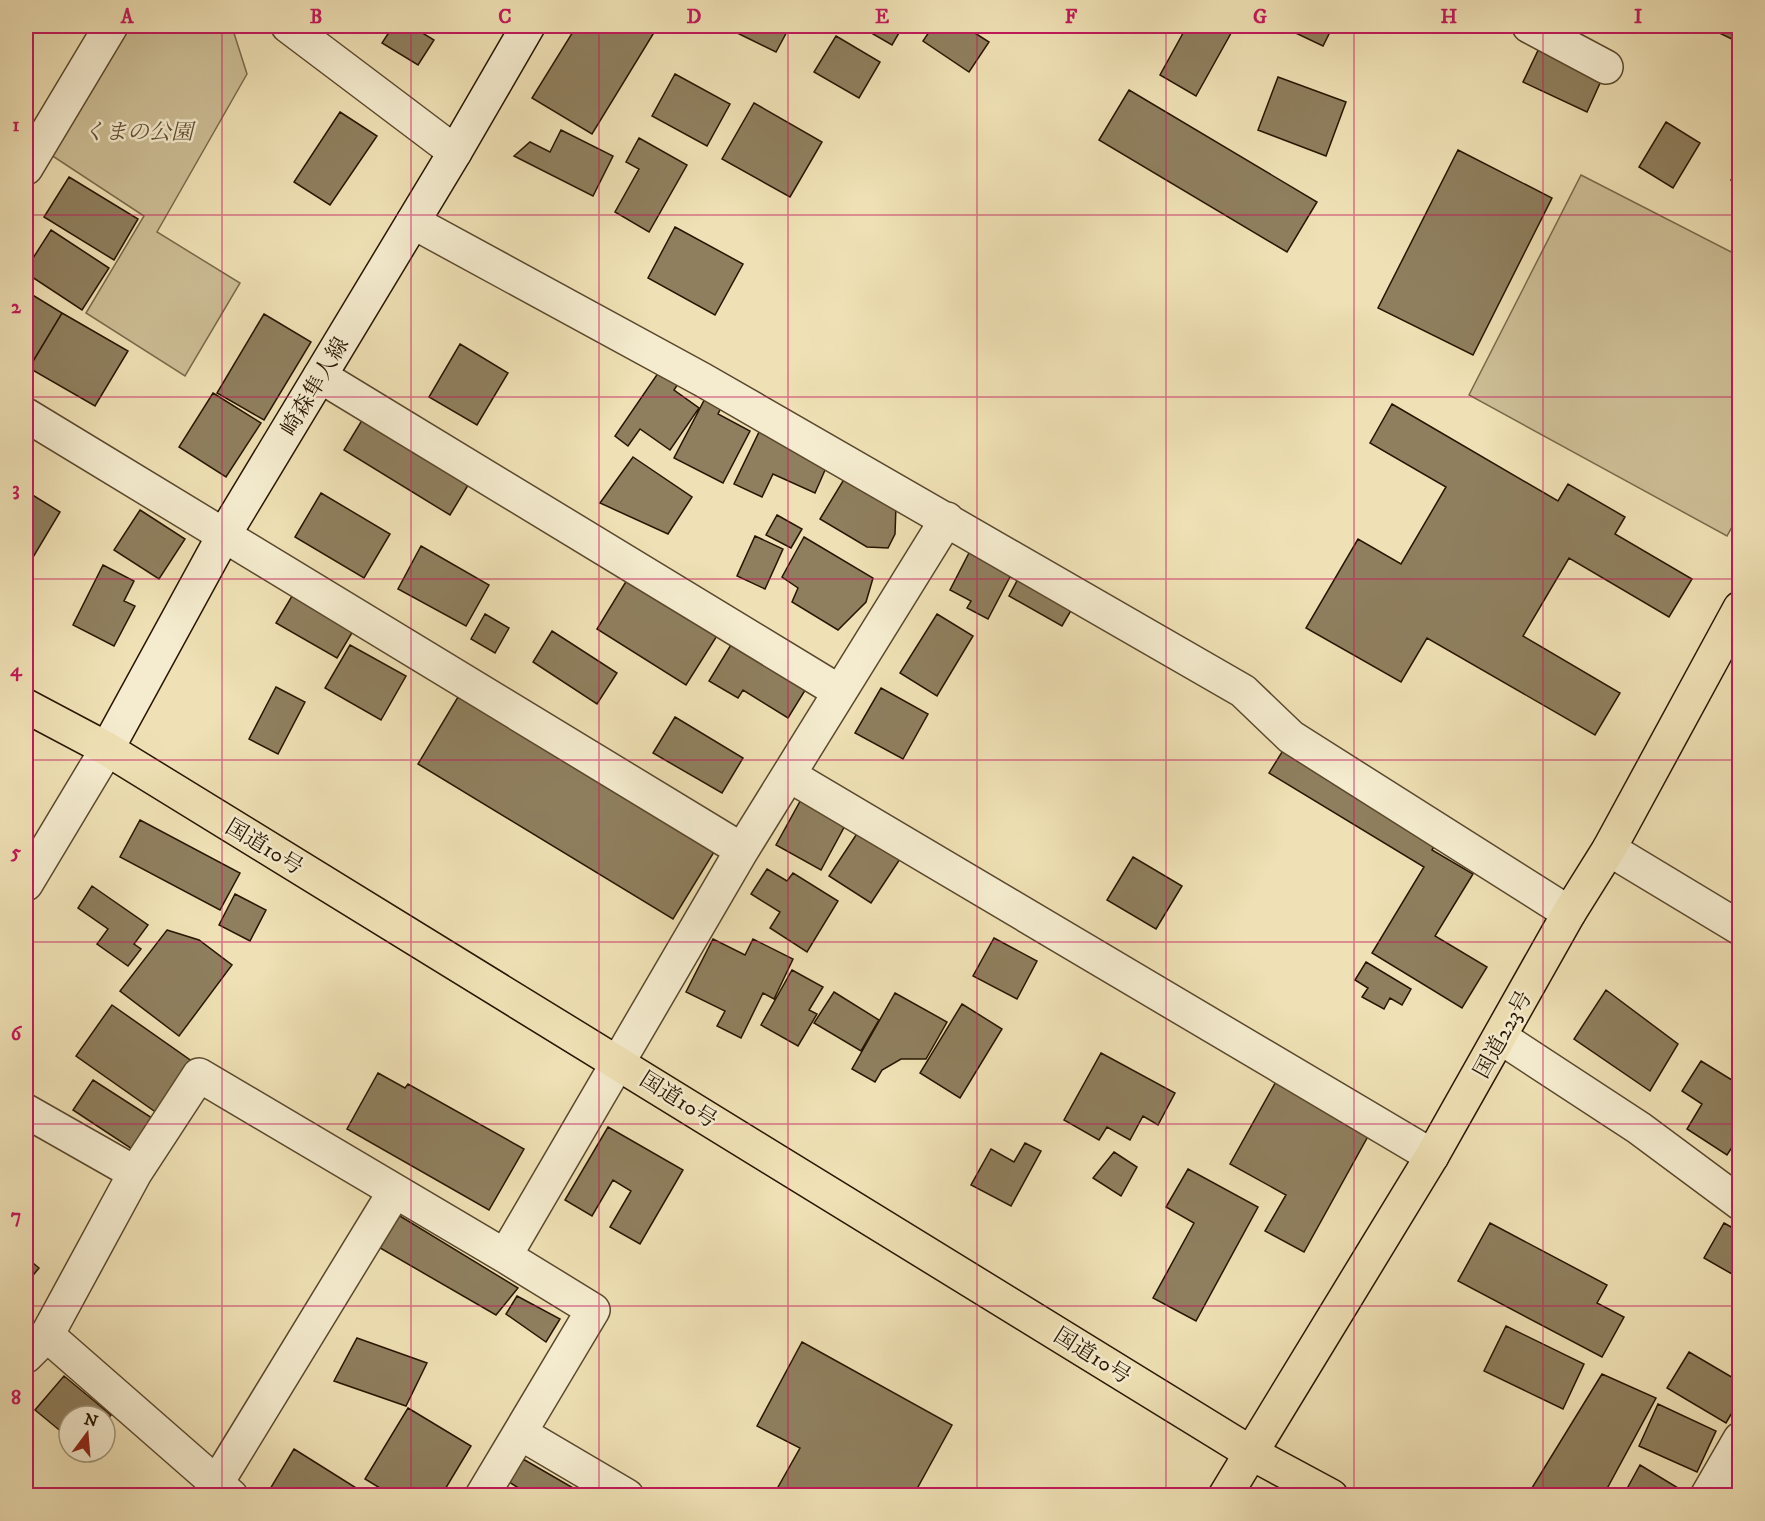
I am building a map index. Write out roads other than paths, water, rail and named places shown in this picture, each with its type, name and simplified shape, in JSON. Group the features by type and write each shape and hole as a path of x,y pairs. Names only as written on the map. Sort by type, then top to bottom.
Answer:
{"main road":[{"name":"国道223号","path":"1225,1496 1432,1156 1569,913 1609,849 1740,608"},
{"name":"国道10号","path":"26,706 107,750 619,1062 1251,1452 1331,1496"}],"street":[{"path":"26,168 111,26"},
{"path":"288,26 455,152"},
{"name":"崎森隼人線","path":"26,884 107,750 224,535 455,152 528,26"},
{"path":"1529,26 1606,67"},
{"path":"413,222 692,375 947,519 1243,691 1291,737 1569,913"},
{"path":"320,376 840,692"},
{"path":"26,415 742,850"},
{"path":"505,1256 742,850 947,519"},
{"path":"789,775 1432,1156"},
{"path":"1609,849 1740,928"},
{"path":"1500,1037 1639,1128 1740,1203"},
{"path":"394,1191 224,1490 36,1346 135,1173 199,1075 505,1256 593,1310 482,1496"},
{"path":"26,1112 135,1173"},
{"path":"520,1433 627,1496"},
{"path":"1707,1496 1740,1439"}],"park label":[{"name":"くまの公園","path":"138,131"}]}
